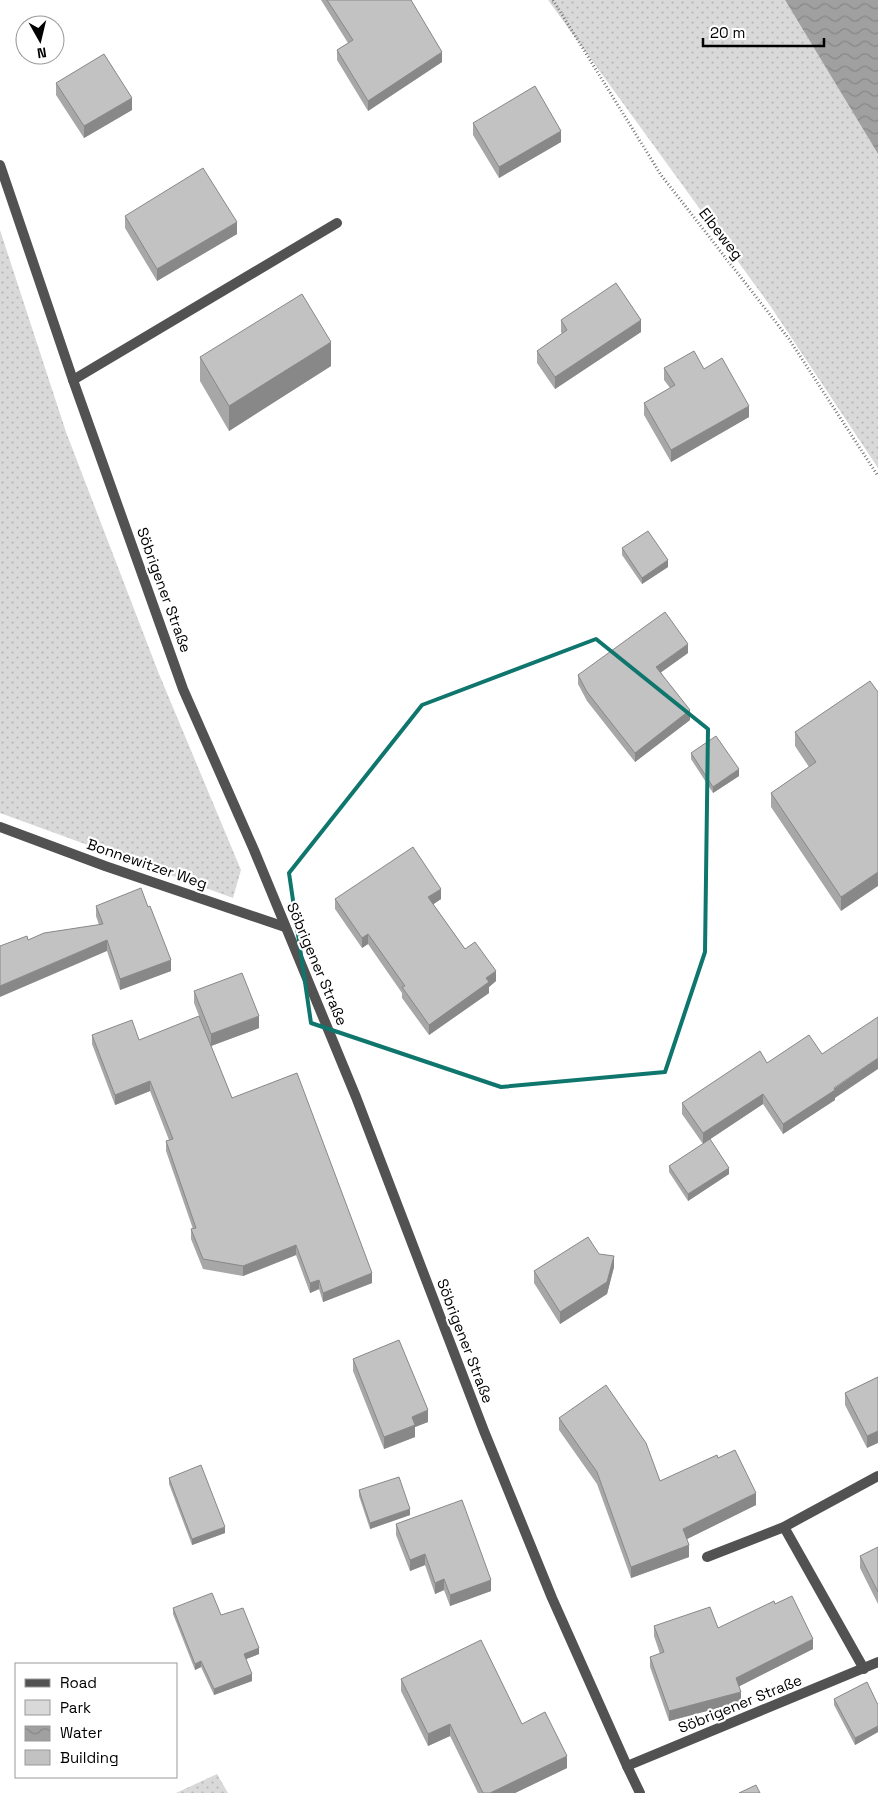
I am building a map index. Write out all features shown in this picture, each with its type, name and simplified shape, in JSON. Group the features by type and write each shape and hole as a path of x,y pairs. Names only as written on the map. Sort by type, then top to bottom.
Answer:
{"street":[{"name":"Söbrigener Straße","path":"0,165 73,380 183,689 254,850 356,1097 484,1431 552,1598 640,1793"},
{"path":"73,380 337,223"},
{"name":"Bonnewitzer Weg","path":"0,827 105,866 285,927"},
{"path":"707,1557 784,1527 878,1476"},
{"path":"784,1527 864,1669"},
{"name":"Söbrigener Straße","path":"627,1766 878,1662"}],"path":[{"name":"Elbeweg","path":"553,0 661,175 789,339 878,476"}],"highlighted area":[{"path":"596,639 708,729 705,952 665,1072 501,1087 311,1023 289,873 422,705"}],"green space":[{"path":"548,0 785,0 878,154 878,468 771,307"},
{"path":"0,230 66,432 159,674 241,870 233,898 0,813"},
{"path":"217,1774 228,1793 176,1793"}],"water":[{"path":"785,0 878,0 878,154"}],"building":[{"path":"327,0 411,0 442,52 368,101 337,50 353,40"},
{"path":"104,54 132,98 84,126 56,83"},
{"path":"535,86 561,131 499,167 473,123"},
{"path":"203,168 237,222 157,269 125,216"},
{"path":"616,283 641,320 555,377 537,351 567,330 561,320"},
{"path":"302,294 331,342 229,406 200,357"},
{"path":"694,351 704,369 722,358 749,406 671,450 644,403 675,385 664,368"},
{"path":"648,531 668,560 642,578 622,548"},
{"path":"665,612 688,644 656,667 690,710 635,753 587,692 578,675"},
{"path":"870,681 878,692 878,872 841,897 771,793 816,762 795,732"},
{"path":"716,736 739,769 713,787 691,753"},
{"path":"413,847 441,889 428,897 465,949 475,942 496,971 486,978 489,982 429,1025 402,987 405,986 368,934 362,938 335,899"},
{"path":"141,888 171,960 120,979 107,940 0,986 0,946 27,936 28,940 44,933 103,924 96,906"},
{"path":"242,973 259,1016 211,1034 194,991"},
{"path":"199,1016 232,1098 297,1073 372,1273 323,1293 319,1280 310,1283 296,1245 243,1266 203,1259 191,1229 196,1228 166,1141 173,1139 150,1081 115,1095 92,1035 132,1020 139,1040"},
{"path":"878,1017 878,1058 834,1088 835,1090 783,1124 763,1094 703,1133 682,1103 760,1051 767,1063 809,1035 822,1054"},
{"path":"710,1139 729,1168 688,1194 669,1166"},
{"path":"588,1237 599,1254 614,1256 607,1282 560,1312 534,1271"},
{"path":"399,1340 428,1410 412,1417 415,1425 384,1437 353,1359"},
{"path":"878,1377 878,1431 867,1436 845,1393"},
{"path":"606,1385 646,1443 660,1481 717,1455 718,1458 735,1450 756,1493 683,1529 689,1545 631,1567 597,1472 559,1418"},
{"path":"201,1465 225,1527 192,1539 169,1478"},
{"path":"399,1477 410,1509 370,1523 359,1490"},
{"path":"462,1500 491,1580 450,1595 444,1579 435,1583 425,1554 410,1560 396,1524"},
{"path":"878,1547 878,1592 860,1556"},
{"path":"212,1593 221,1615 243,1608 259,1648 244,1654 252,1674 214,1689 201,1661 195,1664 173,1608"},
{"path":"792,1596 813,1639 736,1678 741,1692 669,1711 650,1657 664,1652 654,1626 710,1607 718,1628 774,1601 775,1604"},
{"path":"481,1640 522,1724 545,1712 567,1756 490,1793 483,1793 450,1724 428,1734 401,1679"},
{"path":"867,1682 878,1705 878,1726 855,1738 834,1699"},
{"path":"756,1785 760,1793 739,1793"}]}
